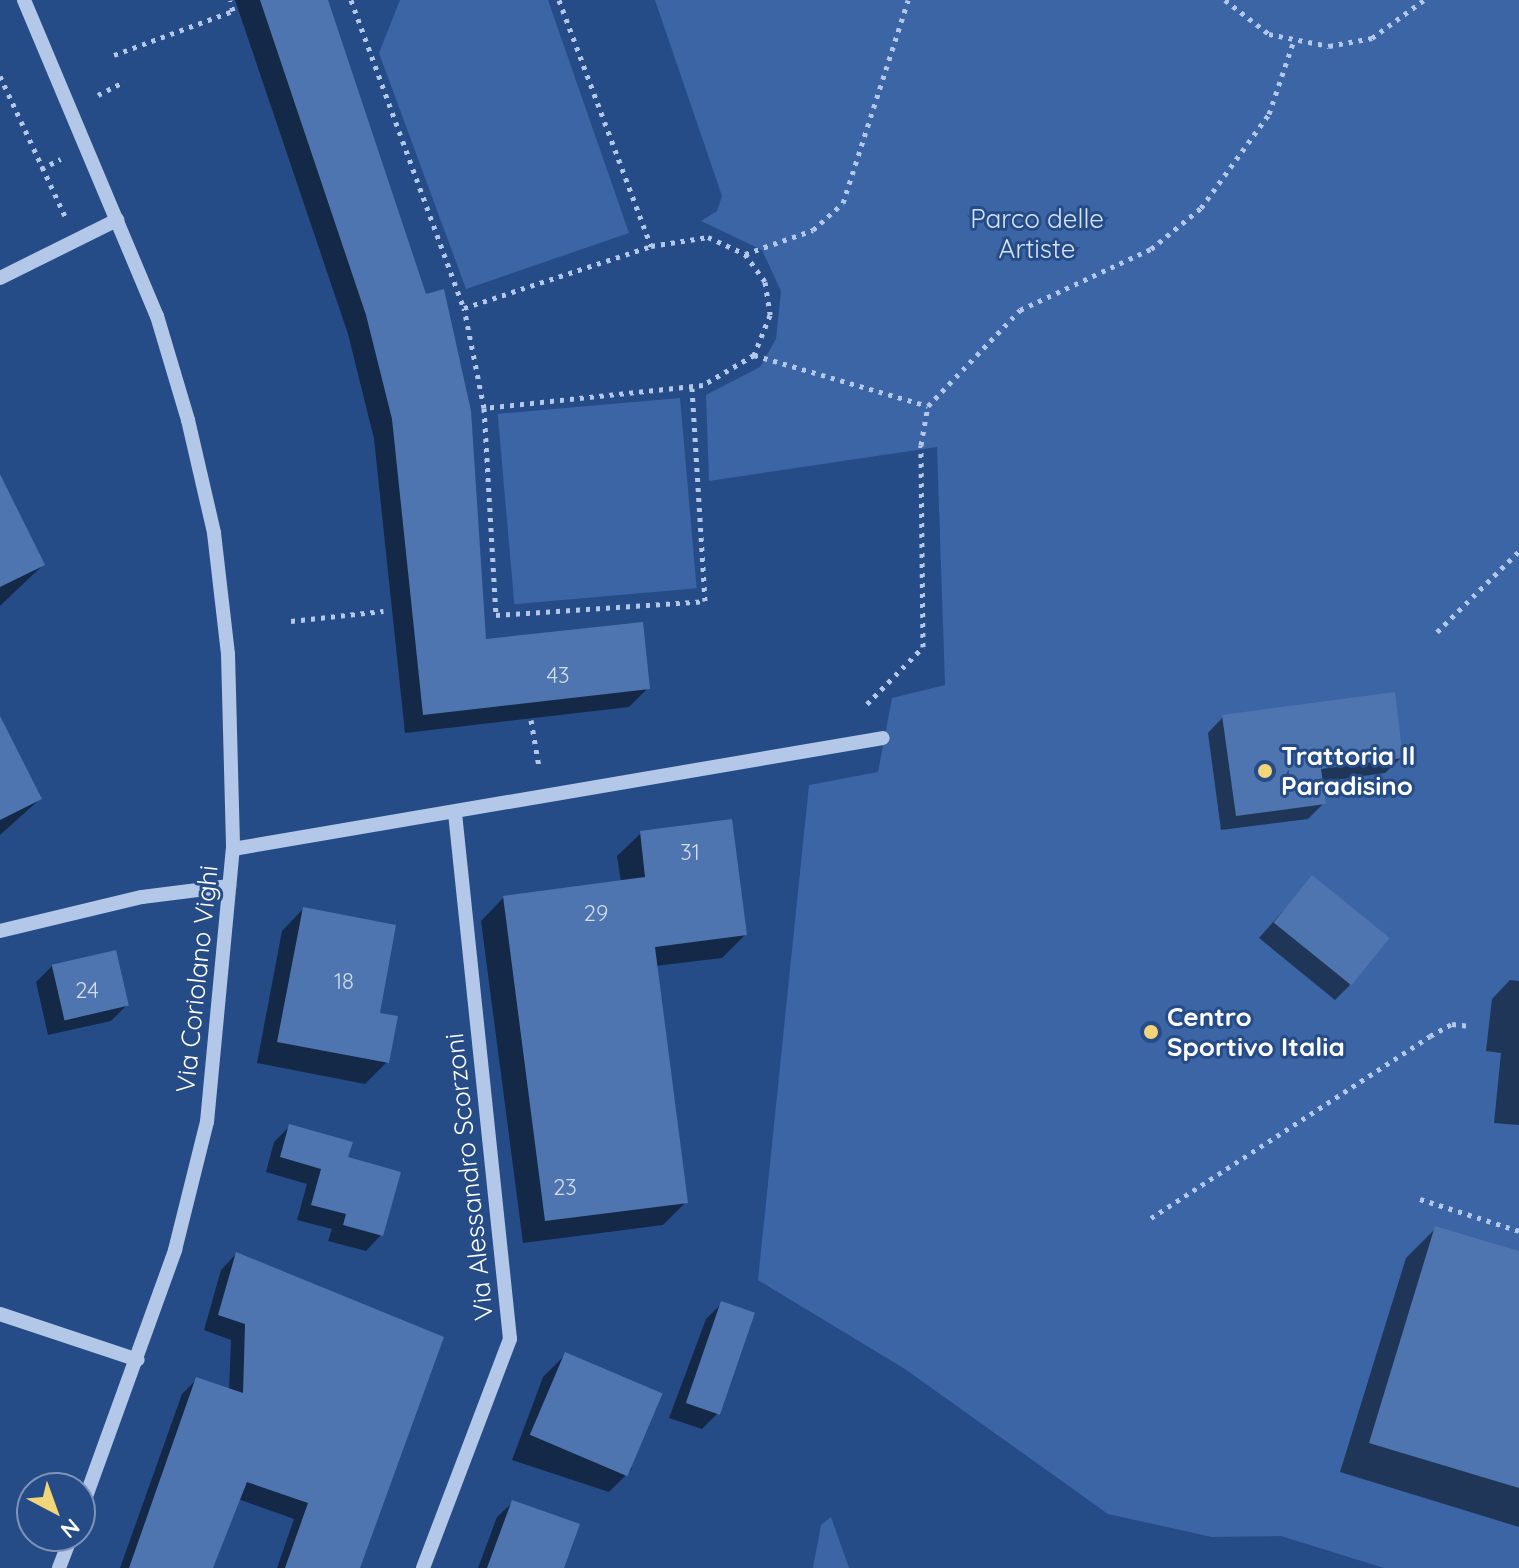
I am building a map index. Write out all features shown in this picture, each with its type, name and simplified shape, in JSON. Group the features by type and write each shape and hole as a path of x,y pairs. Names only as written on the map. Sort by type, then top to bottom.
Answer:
{"street":[{"path":"24,0 157,316 214,533 228,654 233,849"},
{"path":"0,278 117,220"},
{"name":"Via Coriolano Vighi","path":"96,1472 138,1360 207,1122 233,849 883,738"},
{"name":"Via Alessandro Scorzoni","path":"423,1568 510,1339 455,813"},
{"path":"0,931 142,897 229,886"},
{"path":"0,1314 138,1360"}],"path":[{"path":"114,55 233,11 230,0"},
{"path":"351,0 464,308 484,408 496,615 705,601 692,388"},
{"path":"559,0 651,246"},
{"path":"745,254 813,230 843,203 908,0"},
{"path":"1225,0 1246,21 1293,43 1329,46 1372,38 1424,0"},
{"path":"867,704 923,647 921,445 928,406 1020,310 1151,249 1201,208 1269,114 1293,43"},
{"path":"0,76 57,195 65,231"},
{"path":"464,308 651,246 708,237 745,254 769,299 754,355 731,375 692,388 484,408"},
{"path":"754,355 928,406"},
{"path":"1437,632 1519,551"},
{"path":"291,621 383,611"},
{"path":"531,720 539,767"},
{"path":"1151,1218 1430,1036 1452,1024 1471,1026"},
{"path":"1420,1199 1519,1231"}],"green space":[{"path":"400,0 548,0 629,233 466,289 379,53"},
{"name":"Centro Sportivo Italia","path":"655,0 1519,0 1519,1568 1384,1568 1281,1536 1212,1537 1108,1514 905,1369 758,1280 809,785 878,772 892,698 945,685 937,447 709,481 706,395 760,367 776,339 781,291 762,250 701,221 717,211 722,196"},
{"path":"680,398 697,588 514,604 498,414"},
{"path":"831,1517 849,1568 813,1568 821,1525"}],"building":[{"path":"260,0 328,0 426,294 444,289 471,411 486,639 643,622 650,689 423,715 392,419 366,315"},
{"path":"0,474 45,565 0,587"},
{"path":"1395,692 1403,758 1321,769 1326,804 1236,816 1222,715"},
{"path":"0,716 42,799 0,820"},
{"path":"732,819 747,935 655,947 688,1203 545,1221 503,896 645,877 640,831"},
{"path":"1312,875 1390,938 1351,985 1274,922"},
{"path":"303,907 396,925 380,1013 398,1016 389,1063 277,1042"},
{"path":"116,950 129,1006 65,1020 52,965"},
{"path":"289,1124 353,1142 348,1157 401,1172 383,1236 343,1225 346,1214 311,1205 321,1169 280,1157"},
{"path":"1435,1226 1519,1251 1519,1488 1369,1443"},
{"path":"236,1252 444,1337 360,1568 285,1568 308,1503 247,1482 213,1568 129,1568 196,1377 243,1393 245,1324 218,1315"},
{"path":"721,1301 755,1313 720,1415 686,1403"},
{"path":"565,1352 663,1393 627,1476 530,1435"},
{"path":"512,1500 580,1524 564,1568 487,1568"}],"place":[{"name":"Trattoria Il Paradisino","path":"1265,771"},
{"name":"Centro Sportivo Italia","path":"1151,1032"}],"park label":[{"name":"Parco delle Artiste","path":"1037,234"}]}
